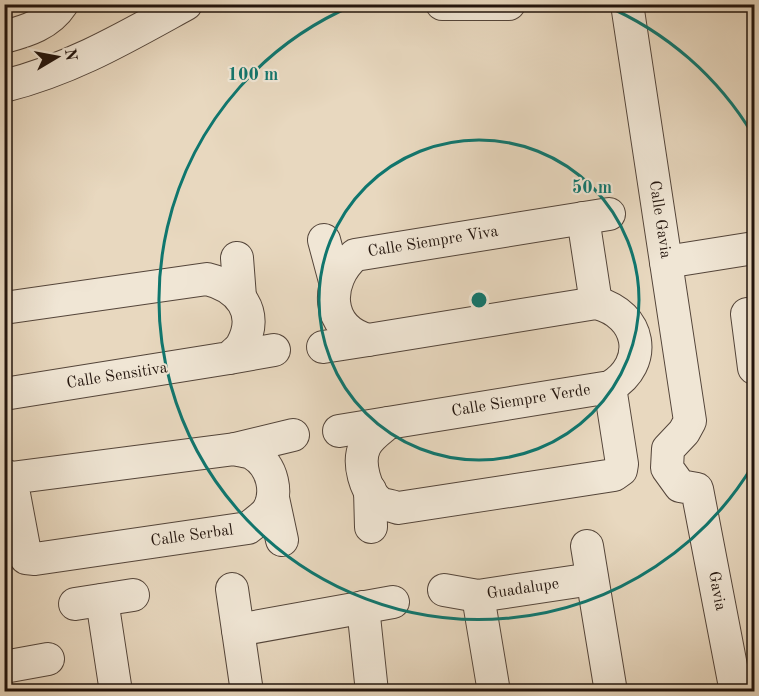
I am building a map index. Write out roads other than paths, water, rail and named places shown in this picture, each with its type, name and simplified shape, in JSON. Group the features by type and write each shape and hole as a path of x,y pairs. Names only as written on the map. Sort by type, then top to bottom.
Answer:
{"street":[{"path":"4,37 30,30 48,19 62,4"},
{"path":"442,4 509,4"},
{"name":"Calle Gavia","path":"627,4 678,254 677,334 690,421 684,432 668,449 667,468 680,486 697,489"},
{"path":"4,86 39,77 94,55 170,7"},
{"name":"Calle Siempre Viva","path":"335,281 346,262 355,255 596,216 596,303"},
{"path":"678,254 754,235"},
{"path":"324,240 335,281 334,304 337,314 350,332 368,340"},
{"path":"678,254 754,248"},
{"path":"229,358 241,346 248,326 237,258"},
{"path":"4,308 207,279 224,283 244,304"},
{"path":"323,348 596,303 609,306 627,320 634,341 677,334"},
{"path":"754,312 747,314 754,368"},
{"name":"Calle Siempre Verde","path":"339,431 610,387 627,373 634,341"},
{"name":"Calle Sensitiva","path":"4,393 274,350"},
{"path":"388,423 374,434 364,448 362,472 370,490 380,503 398,508 614,475 621,470 622,464 610,387"},
{"path":"8,476 235,449 293,435"},
{"path":"235,449 253,454 267,466 273,483 273,498 282,540"},
{"name":"Calle Serbal","path":"8,476 26,558 35,559 248,528 266,514 273,498"},
{"name":"Gavia","path":"697,489 736,692"},
{"path":"370,490 371,527"},
{"path":"587,546 611,692"},
{"name":"Guadalupe","path":"494,692 478,596 592,579"},
{"path":"232,589 247,692"},
{"path":"444,590 478,596"},
{"path":"116,692 88,602 133,595"},
{"path":"238,630 378,605 372,692"},
{"path":"4,667 48,659"}]}
